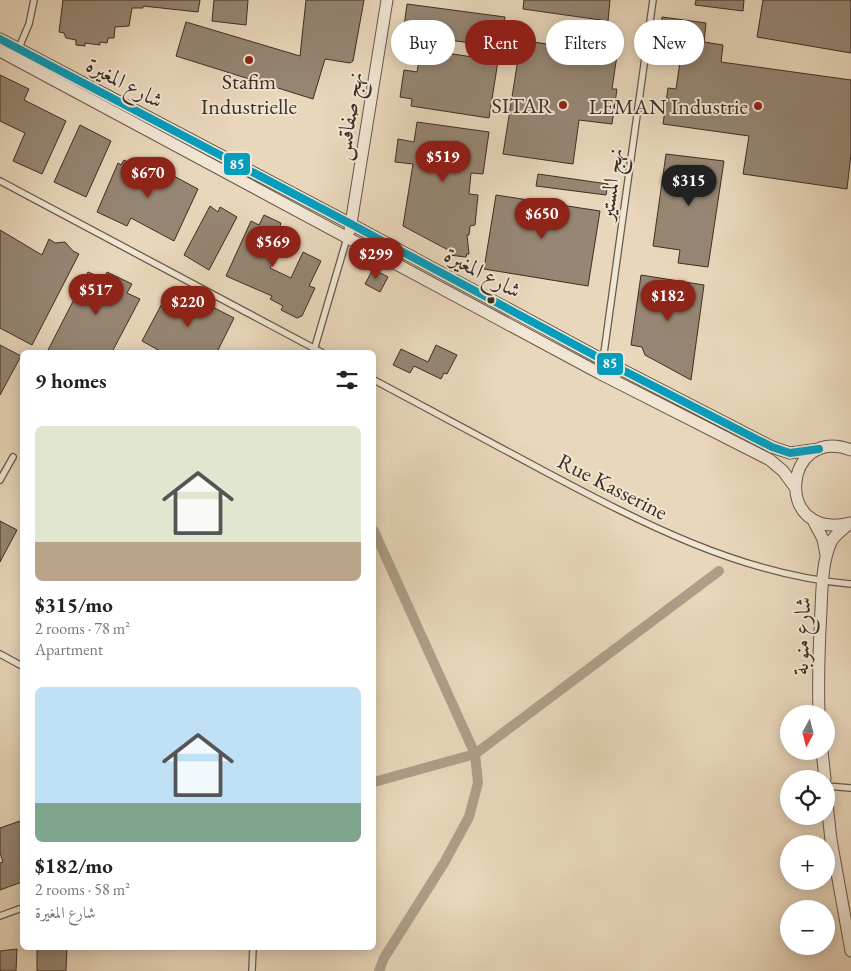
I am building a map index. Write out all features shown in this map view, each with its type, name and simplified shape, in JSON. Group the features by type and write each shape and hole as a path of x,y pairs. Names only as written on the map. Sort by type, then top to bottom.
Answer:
{"street":[{"name":"نهج صفاقس","path":"347,238 352,224 387,0"},
{"name":"شارع المغيرة","path":"0,39 17,54 347,238 600,373 770,460 783,471 794,486"},
{"name":"شارع المغيرة","path":"0,51 17,54 352,224 603,360 781,451 790,453 830,446 848,447"},
{"path":"819,449 806,458 797,471 794,486 797,500 803,512 813,520 825,525 838,526 851,523"},
{"path":"813,520 823,538 826,559"},
{"path":"826,559 831,542 835,536 851,523"},
{"name":"شارع منوبة","path":"819,705 818,667 826,559"},
{"path":"829,825 851,951"}],"lane":[{"path":"17,54 29,24 34,0"},
{"name":"نهج المستير","path":"600,373 653,0"},
{"path":"0,181 311,350"},
{"path":"313,350 347,238"},
{"name":"Rue Kasserine","path":"376,381 606,503 672,535 744,562 823,582 851,584"},
{"path":"0,479 13,457"},
{"path":"0,654 20,665"},
{"path":"835,787 851,788"},
{"path":"0,916 20,909"},
{"path":"252,971 253,950"}],"building":[{"path":"63,0 200,0 198,12 143,6 143,8 132,8 129,26 115,27 114,38 108,38 107,43 100,42 100,45 85,43 85,46 76,45 76,40 66,38 64,33 59,32"},
{"path":"214,0 248,0 246,25 212,21"},
{"name":"Stafim Industrielle","path":"306,0 364,0 353,61 350,63 325,59 313,99 176,56 186,22 300,56"},
{"path":"524,0 610,0 608,20 523,9"},
{"path":"696,0 744,0 743,11 695,5"},
{"path":"763,0 851,0 851,53 757,37"},
{"path":"407,4 505,17 505,20 465,20 465,42 455,41 455,20 405,20"},
{"name":"LEMAN Industrie","path":"662,17 684,20 662,20"},
{"name":"LEMAN Industrie","path":"704,23 706,23 704,42"},
{"name":"SITAR","path":"536,42 546,44 546,65 616,65 612,89 617,89 612,124 579,120 573,164 503,154 517,65 536,65"},
{"name":"LEMAN Industrie","path":"704,42 723,45 721,62 851,80 851,154 847,189 743,174 749,136 663,124 668,88 676,89 680,65 704,65"},
{"path":"455,54 465,56 465,65 497,65 489,118 411,106 412,99 400,97 404,70 417,72 418,65 455,65"},
{"path":"0,75 29,89 24,100 66,121 42,174 13,161 25,133 0,121"},
{"path":"417,122 489,132 483,174 471,173 469,194 478,195 475,225 470,226 469,235 467,235 469,254 466,257 449,255 450,251 403,226 413,164 395,162 398,139 414,142"},
{"path":"80,125 111,141 86,197 54,182"},
{"path":"666,154 724,161 708,267 678,263 680,250 653,246"},
{"path":"124,160 133,165 131,168 148,177 155,166 198,189 174,241 131,218 127,226 97,212 118,163 121,165"},
{"path":"538,174 608,184 606,195 536,186"},
{"path":"496,195 600,211 588,286 484,269"},
{"path":"210,206 218,212 220,207 237,217 209,270 184,255"},
{"path":"264,215 281,223 278,234 284,236 270,268 291,278 303,252 321,261 309,286 315,288 302,316 297,318 281,310 283,306 270,299 272,296 226,276 251,221 259,225"},
{"path":"0,230 42,255 49,239 55,243 65,242 73,251 79,254 32,345 0,328"},
{"path":"373,269 388,277 380,292 365,284"},
{"path":"88,272 104,279 107,272 132,284 127,293 140,299 113,350 48,350"},
{"path":"641,275 704,285 691,380 645,355 642,347 631,345"},
{"path":"166,296 194,310 199,300 234,318 218,350 158,350 142,341"},
{"path":"0,345 20,355 20,358 0,395"},
{"path":"436,345 457,355 447,374 444,373 441,379 414,366 410,373 393,365 401,349 428,362"},
{"path":"0,521 17,530 0,562"},
{"path":"20,821 20,883 0,890 0,863 3,862 0,853 0,828"},
{"path":"17,949 16,971 0,971 0,951"},
{"path":"37,950 67,950 66,971 37,971"}],"waterway":[{"path":"376,535 475,754 478,783 469,817 444,863 384,958 379,971"},
{"path":"376,781 475,754 719,571"}],"transit line":[{"name":"85","path":"0,39 351,224 603,360 772,447 790,453 819,449"}],"place":[{"name":"Stafim Industrielle","path":"249,60"},
{"name":"SITAR","path":"563,105"},
{"name":"LEMAN Industrie","path":"758,106"}]}
